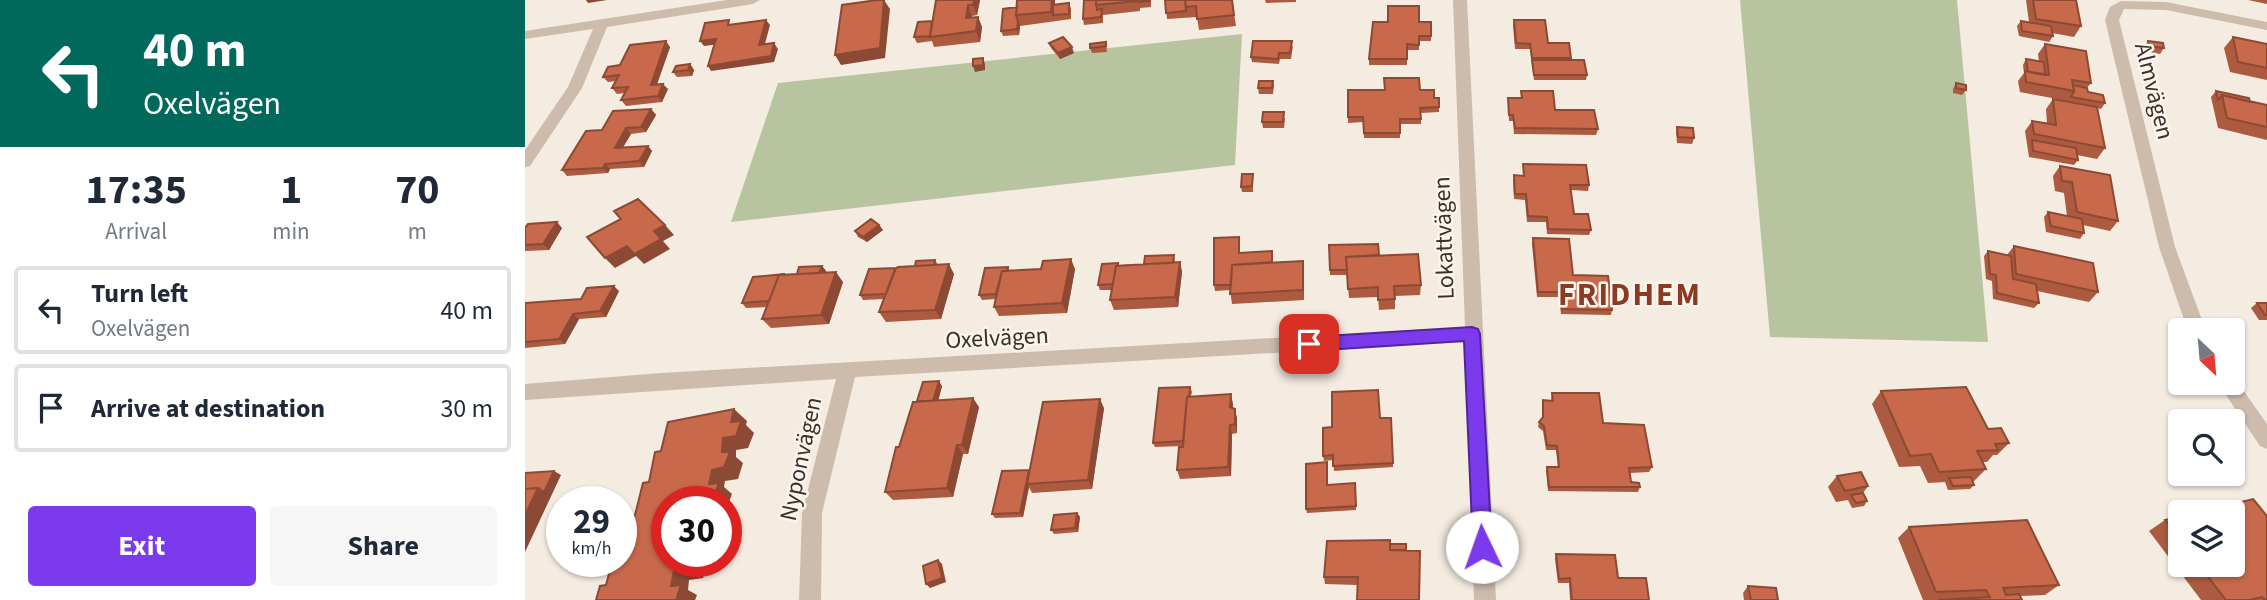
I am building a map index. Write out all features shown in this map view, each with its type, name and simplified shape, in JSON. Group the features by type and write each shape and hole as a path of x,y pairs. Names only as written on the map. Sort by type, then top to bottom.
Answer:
{"street":[{"path":"525,35 753,0"},
{"name":"Lokattvägen","path":"1460,0 1485,600"},
{"name":"Almvägen","path":"2192,318 2167,247 2112,20 2115,10 2121,5 2166,6 2267,26"},
{"path":"525,162 575,88 601,25"},
{"name":"Oxelvägen","path":"525,392 661,381 1472,334"},
{"name":"Nyponvägen","path":"810,600 812,513 847,372"},
{"path":"2236,396 2267,440"}],"green space":[{"path":"1740,0 1957,0 1988,342 1770,337"},
{"path":"1242,34 1235,165 731,222 778,83"}],"building":[{"path":"884,0 880,48 835,55 842,5"},
{"path":"936,0 974,0 973,5 968,5 966,18 978,17 976,31 930,37"},
{"path":"1017,0 1052,0 1051,12 1016,15"},
{"path":"1084,0 1096,0 1097,10 1102,9 1101,17 1083,19"},
{"path":"1096,0 1137,0 1137,1 1096,5"},
{"path":"1165,0 1185,0 1186,11 1166,13"},
{"path":"1185,0 1232,0 1234,15 1197,19 1196,6 1186,7"},
{"path":"2033,0 2076,0 2081,26 2036,19"},
{"path":"1069,3 1069,14 1053,15 1053,5"},
{"path":"1388,6 1419,6 1419,22 1431,22 1431,36 1419,36 1419,45 1407,44 1407,59 1369,59 1373,22 1388,22"},
{"path":"1017,7 1017,29 1001,31 1003,9"},
{"path":"729,20 728,25 766,20 759,45 774,43 771,56 708,66 716,39 700,41 705,23"},
{"path":"1514,20 1545,20 1548,43 1569,43 1571,58 1532,58 1530,44 1516,43"},
{"path":"932,21 930,36 914,37 918,22"},
{"path":"2021,21 2051,26 2053,36 2022,31"},
{"path":"1063,37 1072,47 1058,53 1049,43"},
{"path":"2233,37 2267,44 2267,68 2238,62"},
{"path":"666,41 651,85 663,84 658,96 621,100 628,87 612,88 619,75 603,77 608,67 620,65 630,45"},
{"path":"1253,41 1292,41 1290,53 1279,53 1278,59 1251,57"},
{"path":"2148,41 2163,43 2164,48 2149,46"},
{"path":"1106,42 1106,46 1090,48 1090,44"},
{"path":"2045,44 2086,51 2091,83 2072,80 2074,91 2026,82 2025,71 2049,75"},
{"path":"983,58 983,65 973,66 973,59"},
{"path":"2026,59 2044,62 2045,75 2028,72"},
{"path":"1532,60 1584,60 1587,75 1534,75"},
{"path":"690,64 688,70 673,72 676,66"},
{"path":"1384,78 1419,78 1420,90 1434,90 1434,98 1439,98 1439,107 1420,108 1421,119 1400,119 1400,133 1364,133 1363,117 1348,117 1348,90 1385,90"},
{"path":"1259,81 1273,81 1272,88 1258,88"},
{"path":"1956,83 1966,85 1966,90 1956,88"},
{"path":"2073,85 2103,95 2105,103 2071,97"},
{"path":"1521,91 1553,91 1555,110 1594,110 1598,129 1515,128 1513,115 1509,115 1508,98 1522,98"},
{"path":"2216,91 2249,98 2250,102 2222,95 2218,100"},
{"path":"2222,95 2267,105 2267,127 2227,118"},
{"path":"2053,99 2097,107 2105,148 2034,134 2032,121 2056,125"},
{"path":"651,109 641,127 626,128 615,148 648,146 639,161 605,164 603,168 562,170 586,131 602,130 613,111"},
{"path":"1263,112 1284,112 1283,122 1262,122"},
{"path":"1677,127 1693,128 1694,138 1678,137"},
{"path":"2032,140 2076,148 2078,160 2033,151"},
{"path":"1523,164 1586,165 1589,185 1570,185 1574,214 1588,214 1591,230 1548,229 1547,217 1528,216 1526,194 1515,194 1514,175 1524,176"},
{"path":"2060,166 2110,175 2118,221 2077,212 2072,182 2062,181"},
{"path":"1242,174 1253,174 1252,186 1241,187"},
{"path":"638,199 665,225 654,231 661,239 634,254 627,246 605,258 587,237 621,219 614,211"},
{"path":"2048,212 2082,219 2084,233 2051,226"},
{"path":"871,219 879,225 863,237 855,231"},
{"path":"557,222 543,244 525,245 525,228 528,224"},
{"path":"1239,237 1239,253 1272,251 1272,262 1232,265 1231,285 1214,285 1214,238"},
{"path":"1533,238 1569,239 1573,275 1608,276 1612,310 1562,309 1560,292 1538,292"},
{"path":"1378,244 1379,255 1346,257 1347,270 1330,270 1329,245"},
{"path":"2014,246 2093,263 2098,292 2016,274"},
{"path":"1988,251 2011,256 2013,279 2036,284 2039,303 1997,293 1996,275 1990,274"},
{"path":"1418,254 1421,285 1394,286 1395,299 1378,300 1378,287 1348,289 1346,257"},
{"path":"1174,255 1173,263 1144,264 1145,256"},
{"path":"1071,259 1062,303 994,307 1002,271 1041,269 1043,261"},
{"path":"935,260 934,265 915,266 916,261"},
{"path":"1303,261 1303,290 1230,294 1232,265"},
{"path":"1180,262 1175,297 1110,300 1116,266"},
{"path":"1118,263 1113,284 1098,285 1102,264"},
{"path":"949,264 935,310 879,312 895,269"},
{"path":"822,266 819,273 797,274 799,267"},
{"path":"1008,267 1007,271 1002,271 996,294 979,295 985,268"},
{"path":"896,268 886,294 860,295 869,269"},
{"path":"836,272 821,315 762,319 779,275"},
{"path":"785,274 779,275 769,301 742,303 753,277"},
{"path":"614,286 600,311 573,314 559,339 525,342 525,303 581,299 587,288"},
{"path":"2257,303 2267,303 2267,315 2265,315"},
{"path":"939,381 933,401 917,401 923,382"},
{"path":"1190,387 1183,441 1153,443 1159,388"},
{"path":"1966,387 1988,429 2001,428 2009,443 1995,444 1998,450 1977,451 1986,469 1939,472 1931,454 1910,456 1881,391"},
{"path":"1378,390 1380,418 1391,418 1393,463 1333,466 1333,455 1323,456 1323,428 1332,427 1332,392"},
{"path":"1552,393 1599,393 1603,423 1644,425 1652,467 1629,468 1631,482 1639,483 1640,487 1549,487 1547,467 1559,467 1557,446 1547,445 1544,426 1539,422 1543,417 1543,400 1553,401"},
{"path":"1231,394 1230,407 1235,409 1235,424 1230,425 1228,467 1177,470 1179,447 1183,447 1187,397"},
{"path":"973,398 962,445 957,445 947,488 885,492 896,447 899,447 913,402"},
{"path":"1100,399 1088,480 1027,484 1043,402"},
{"path":"734,409 731,422 741,421 736,436 723,438 722,452 730,452 724,467 712,470 709,484 719,483 718,486 651,486 651,577 673,577 671,586 681,585 676,600 596,600 600,586 606,585 608,577 637,577 637,507 643,483 649,482 655,452 661,451 668,422"},
{"path":"1327,462 1327,485 1355,483 1356,506 1306,509 1306,464"},
{"path":"1029,470 1020,513 992,514 1002,471"},
{"path":"554,471 544,492 538,488 525,489 525,473"},
{"path":"1861,472 1868,486 1845,491 1837,476"},
{"path":"1971,477 1974,485 1953,486 1949,478"},
{"path":"538,488 525,515 525,489"},
{"path":"1863,493 1867,501 1856,503 1851,495"},
{"path":"2253,499 2267,516 2267,600 2262,597 2226,600 2208,577 2245,577 2245,501"},
{"path":"1077,513 1075,528 1051,530 1054,515"},
{"path":"2027,520 2059,585 2003,588 2006,595 2019,594 2022,600 1938,600 1990,597 1986,590 1936,592 1909,527"},
{"path":"1390,540 1390,550 1420,551 1419,600 1357,600 1358,577 1324,577 1327,541"},
{"path":"1390,544 1406,544 1406,550 1390,550"},
{"path":"1556,554 1615,555 1618,578 1646,578 1649,600 1572,600 1570,578 1559,579"},
{"path":"938,560 942,578 926,584 923,566"},
{"path":"1748,586 1776,588 1778,600 1751,600"}],"district":[{"name":"FRIDHEM","path":"1630,295"}],"route":[{"path":"1309,344 1472,334 1482,547"}]}
